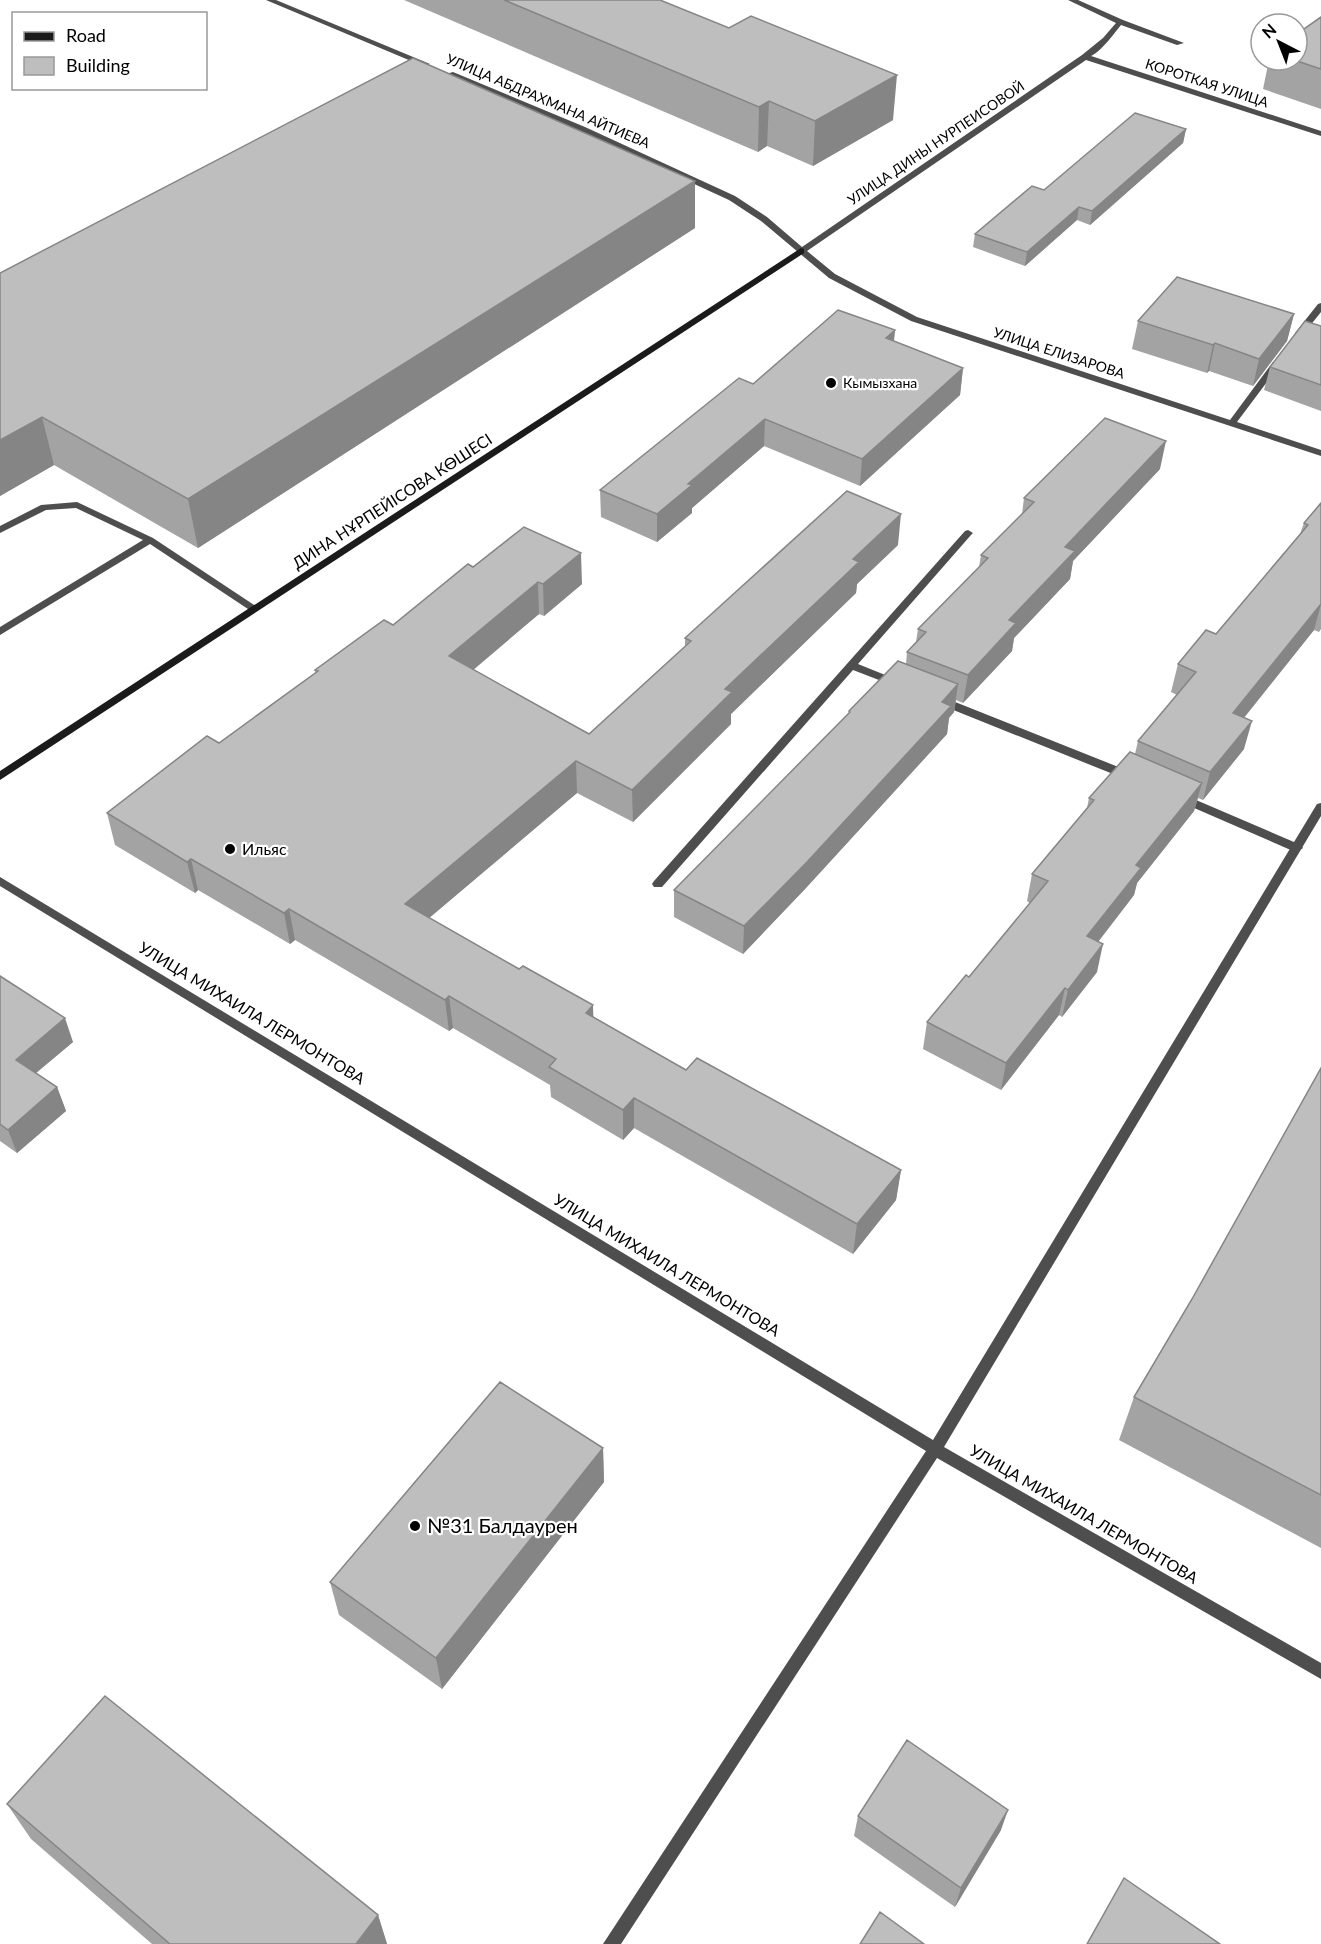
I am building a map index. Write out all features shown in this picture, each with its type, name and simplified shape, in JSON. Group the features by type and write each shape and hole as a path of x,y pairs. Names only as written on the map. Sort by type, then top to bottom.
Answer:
{"street":[{"name":"УЛИЦА АБДРАХМАНА АЙТИЕВА","path":"270,0 431,67"},
{"path":"1072,0 1120,22 1180,43"},
{"path":"1085,57 1106,40 1120,22"},
{"name":"КОРОТКАЯ УЛИЦА","path":"1085,57 1321,134"},
{"name":"УЛИЦА ДИНЫ НУРПЕИСОВОЙ","path":"801,251 1085,57"},
{"name":"УЛИЦА АБДРАХМАНА АЙТИЕВА","path":"442,71 582,129 732,198 764,219 801,251"},
{"name":"УЛИЦА ЕЛИЗАРОВА","path":"801,251 832,276 914,320 1321,453"},
{"name":"ДИНА НҰРПЕЙІСОВА КӨШЕСІ","path":"0,776 801,251"},
{"path":"1291,344 1321,306"},
{"path":"1232,423 1285,352"},
{"path":"0,530 44,507 77,505 150,540 255,609"},
{"path":"658,884 968,533"},
{"path":"0,632 150,540"},
{"path":"851,665 905,687"},
{"path":"927,695 1134,778"},
{"path":"1167,792 1296,848"},
{"path":"611,1944 935,1449 1321,807"},
{"name":"УЛИЦА МИХАИЛА ЛЕРМОНТОВА","path":"0,881 935,1449 1321,1671"}],"building":[{"path":"504,0 660,0 729,28 751,16 897,75 815,121 769,101 759,107"},
{"path":"1321,17 1321,69 1309,65 1309,26"},
{"path":"413,58 695,181 188,499 42,417 0,440 0,273"},
{"path":"1135,113 1186,129 1092,211 1079,207 1027,252 975,234 1032,186 1044,190"},
{"path":"1177,277 1294,314 1259,359 1215,343 1213,345 1138,321"},
{"path":"838,310 895,330 886,338 963,368 862,459 765,419 688,484 692,485 657,514 600,490 739,378 753,384"},
{"path":"1305,321 1321,326 1321,385 1270,367"},
{"path":"1105,418 1166,441 1065,547 1075,551 1009,620 1016,623 968,675 907,652 926,632 918,629 988,558 981,555 1034,502 1024,498"},
{"path":"847,491 901,514 853,559 859,562 725,689 732,692 632,790 576,761 405,904 519,969 523,966 593,1005 586,1013 686,1070 697,1058 901,1170 857,1224 634,1098 623,1110 549,1067 556,1059 449,996 445,1000 289,909 284,913 191,859 187,862 107,813 207,736 219,743 384,620 393,625 468,564 473,567 524,527 581,553 543,584 538,582 449,656 589,734 691,641 685,638"},
{"path":"1321,503 1321,604 1233,713 1252,721 1210,772 1138,741 1196,672 1178,664 1206,630 1216,634 1308,525 1304,523"},
{"path":"898,661 958,684 942,702 951,706 807,862 744,926 674,890 850,712"},
{"path":"1130,752 1202,783 1136,865 1141,868 1087,936 1103,944 1068,990 1065,988 1006,1063 927,1022 966,975 969,977 1048,881 1032,874 1094,800 1089,798"},
{"path":"0,976 65,1018 16,1060 57,1087 8,1130 0,1124"},
{"path":"1321,1068 1321,1495 1134,1397 1192,1299"},
{"path":"500,1382 603,1448 436,1658 330,1582"},
{"path":"105,1696 378,1915 356,1944 170,1944 7,1804"},
{"path":"907,1740 1008,1810 961,1888 858,1816"},
{"path":"1124,1878 1220,1944 1087,1944"},
{"path":"880,1912 924,1944 860,1944"}],"place":[{"name":"Кымызхана","path":"831,383"},
{"name":"Ильяс","path":"230,849"},
{"name":"№31 Балдаурен","path":"415,1526"}]}
